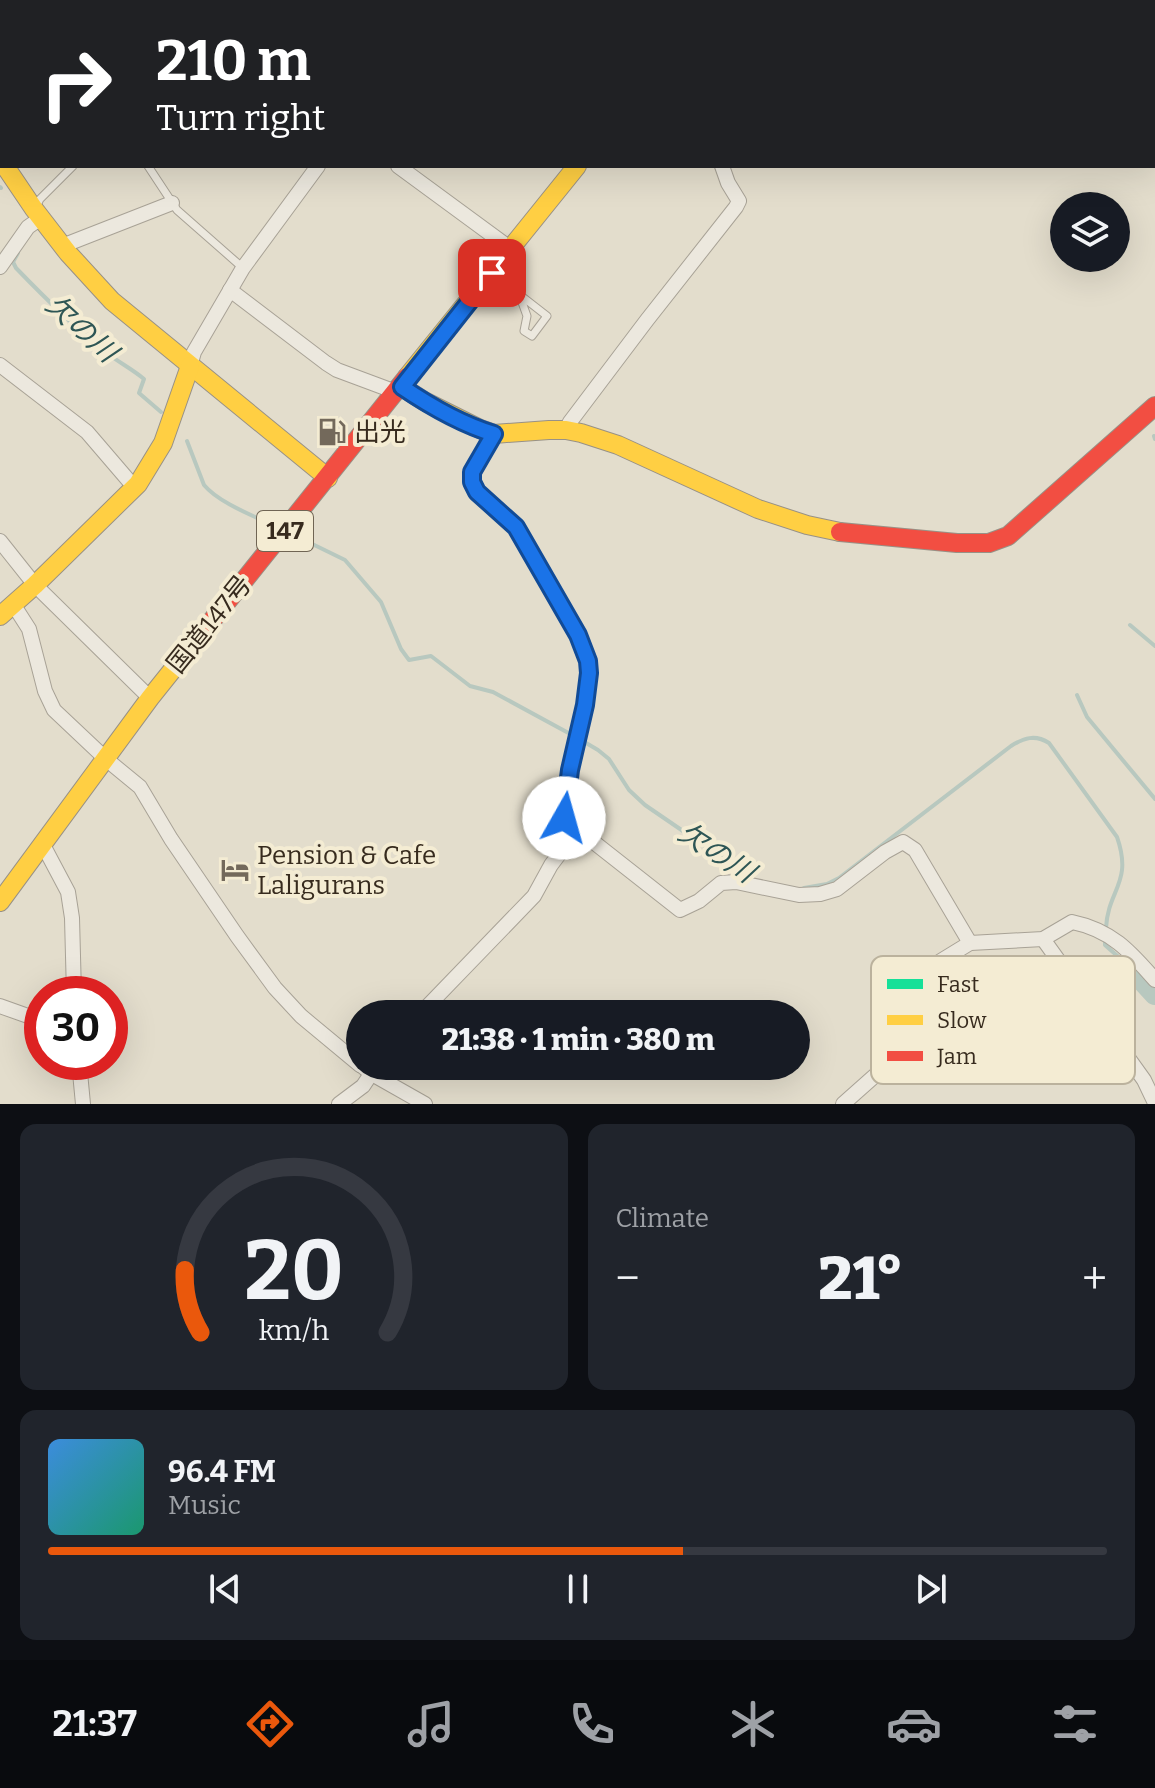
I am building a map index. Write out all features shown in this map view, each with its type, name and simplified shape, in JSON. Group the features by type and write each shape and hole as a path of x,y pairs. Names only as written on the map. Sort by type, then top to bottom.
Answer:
{"main road":[{"path":"6,168 92,282 328,478"},
{"name":"国道147号","path":"0,902 150,698 575,168"},
{"path":"6,610 135,488 150,469 190,366"},
{"path":"399,390 494,434 566,430 618,445 758,509 807,525 845,533 957,543 989,543 1008,536 1155,406"}],"street":[{"path":"190,366 194,352 243,268 317,168"},
{"path":"401,168 511,249"},
{"path":"566,430 736,207 739,201 723,168"},
{"path":"62,246 172,203"},
{"path":"0,267 38,214"},
{"path":"230,290 326,363 348,374 399,390"},
{"path":"0,365 87,432 135,488"},
{"path":"494,434 472,472 472,482 477,492 516,527 578,635 588,661 585,705 577,734 564,818 572,837"},
{"path":"0,541 35,585 150,698"},
{"path":"6,610 29,629 45,691 54,710 140,787 171,839 275,988 301,1016 346,1051"},
{"path":"572,837 591,840 680,910 699,901 721,883 736,882 799,895 837,889 903,842 915,850 970,943"},
{"path":"434,1000 534,896 551,865 572,837"},
{"path":"42,843 68,892 74,976"},
{"path":"949,956 970,943 1043,939 1072,922 1105,933 1129,956"},
{"path":"1043,939 1055,956"},
{"path":"1135,961 1155,980"},
{"path":"0,1006 24,1015"},
{"path":"1135,1067 1155,1103"},
{"path":"843,1104 871,1079"},
{"path":"81,1080 83,1104"},
{"path":"339,1104 363,1086 365,1080"},
{"path":"387,1080 425,1104"}],"lane":[{"path":"38,214 40,199 71,168"},
{"path":"149,168 177,210 243,268"},
{"path":"492,273 519,294 547,316 532,336 524,331 527,316 519,294"}],"waterway":[{"name":"欠の川","path":"18,253 13,262 16,268 108,354 144,379 139,393 161,412"},
{"name":"欠の川","path":"187,441 204,485 210,492 275,526"},
{"name":"欠の川","path":"300,538 345,560 381,602 401,649 409,660 431,656 470,686 493,692 574,736"},
{"path":"1130,625 1155,646"},
{"path":"1077,695 1087,717 1155,799"},
{"name":"欠の川","path":"804,888 827,884 839,878 1011,746 1034,738 1049,743 1117,837 1121,876 1106,928"},
{"name":"欠の川","path":"581,740 609,759 629,790 645,805 753,879"},
{"name":"欠の川","path":"1105,937 1105,945 1117,956"},
{"name":"欠の川","path":"1135,972 1155,994"}],"traffic: slow":[{"path":"6,168 68,253 112,301 328,478"},
{"path":"407,377 575,168"},
{"path":"0,616 138,484 163,443 190,366"},
{"path":"402,387 424,401 494,434 549,430 581,433 618,445 758,509 840,532"},
{"path":"0,902 150,698 206,628"}],"traffic: jam":[{"path":"206,628 407,377"},
{"path":"840,532 957,543 989,543 1008,536 1155,406"}],"place":[{"name":"出光","path":"332,432"},
{"name":"Pension & Cafe Laligurans","path":"235,870"}],"route":[{"path":"492,273 402,387 454,417 494,434 472,472 472,482 477,492 516,527 578,635 588,661 585,705 575,741 564,818"}]}
